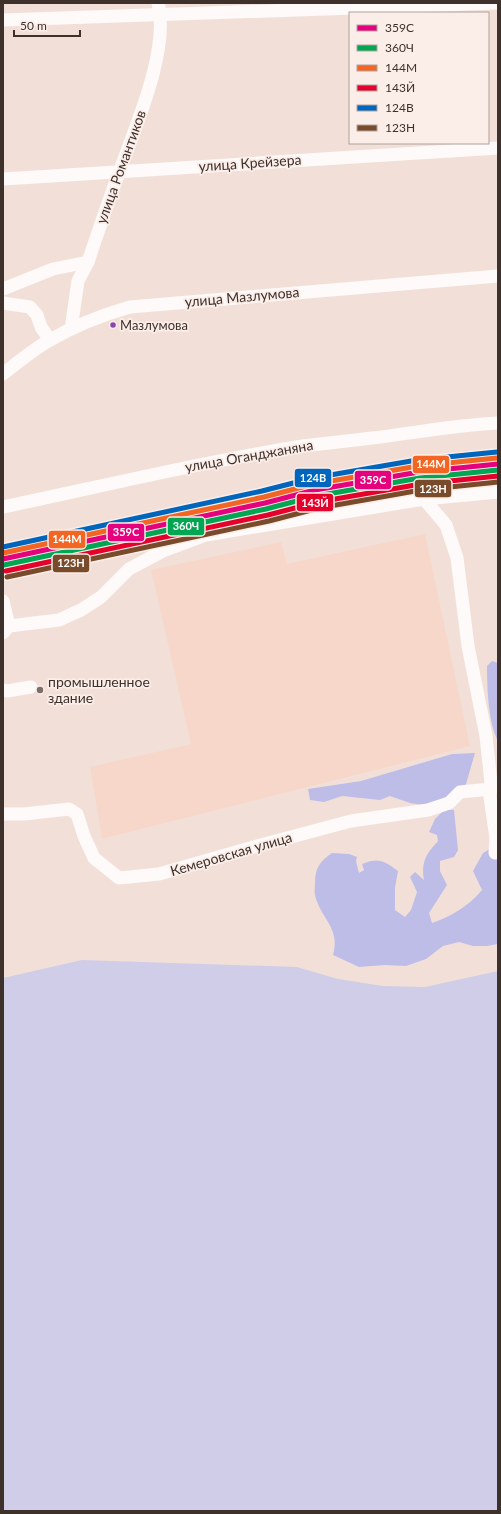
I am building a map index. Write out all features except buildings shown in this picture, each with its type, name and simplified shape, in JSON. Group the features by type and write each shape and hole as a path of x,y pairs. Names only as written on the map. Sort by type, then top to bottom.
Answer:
{"street":[{"path":"3,20 159,9 498,4"},
{"name":"улица Романтиков","path":"71,329 78,281 88,262 119,172 142,113 154,69 159,40 159,9"},
{"name":"улица Крейзера","path":"3,179 498,148"},
{"path":"3,289 53,269 88,262"},
{"name":"улица Мазлумова","path":"3,374 34,350 50,340 99,316 130,307 498,276"},
{"path":"3,303 30,307 37,315 41,327 50,340"},
{"name":"улица Оганджаняна","path":"3,507 142,476 304,446 467,424 498,423"},
{"path":"3,601 6,630 59,620 81,610 101,597 129,569 163,551 206,535 424,500 498,492"},
{"path":"424,500 446,525 457,558 468,646 486,736 492,783 490,798 496,838 495,853"},
{"path":"3,690 7,691 32,687"},
{"name":"Кемеровская улица","path":"3,814 24,814 70,809 77,814 84,836 94,858 119,878 159,874 351,821 428,810 449,803 460,792 491,789"}],"shaded area":[{"path":"425,534 470,746 102,839 90,767 191,744 151,570 281,542 287,564"},
{"path":"492,661 498,663 498,741 492,725 488,694 487,666"},
{"path":"475,753 466,784 458,791 437,804 422,805 410,803 390,796 380,800 342,796 324,802 310,800 308,789 361,781 452,754"},
{"path":"445,809 454,810 458,850 454,857 440,861 440,871 447,885 429,913 432,923 459,910 472,901 482,890 473,871 483,853 495,846 498,848 498,944 473,946 459,942 443,946 426,959 406,966 385,965 359,967 333,955 335,946 332,930 321,910 315,894 315,878 317,869 321,862 332,853 349,854 357,857 356,861 359,873 364,870 362,864 368,862 381,861 389,865 398,871 395,888 395,910 405,917 411,910 417,892 410,877 415,872 424,880 423,868 425,859 430,850 438,841 437,835 429,832 435,819"},
{"path":"82,960 297,967 338,979 383,986 425,987 498,971 498,1511 3,1511 3,978"}],"railway":[{"path":"3,552 337,480 441,463 498,456"},
{"path":"3,567 179,527 296,503 474,473"},
{"path":"31,538 92,527"}],"transit line":[{"name":"124В","path":"3,547 262,491 313,478 417,460 497,452"},
{"name":"144М","path":"3,553 264,497 314,484 418,466 497,458"},
{"name":"359С","path":"3,559 265,503 315,490 419,472 498,464"},
{"name":"360Ч","path":"4,565 266,509 316,496 420,478 498,470"},
{"name":"143Й","path":"6,571 268,515 318,502 421,484 498,476"},
{"name":"123Н","path":"7,577 269,521 319,508 421,490 498,482"}],"place":[{"name":"Мазлумова","path":"113,325"},
{"name":"промышленное здание","path":"40,690"}]}
